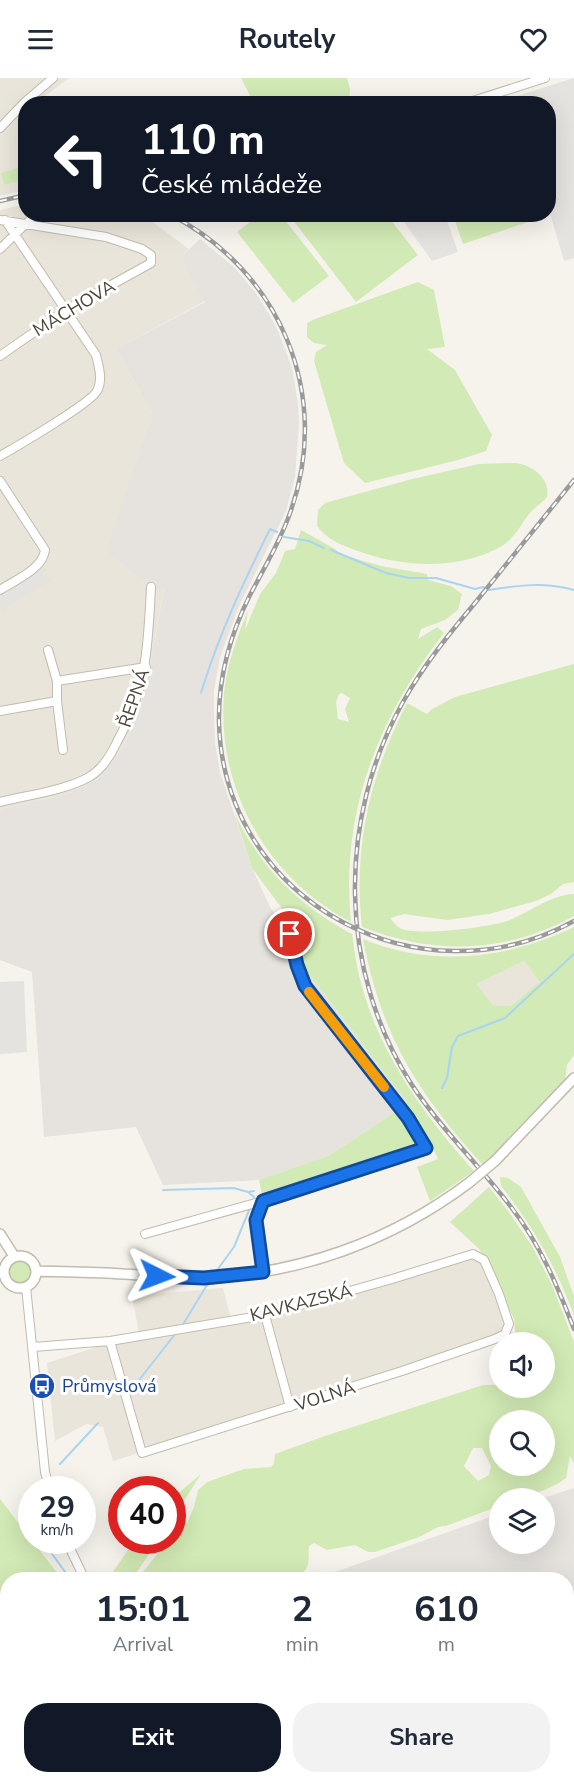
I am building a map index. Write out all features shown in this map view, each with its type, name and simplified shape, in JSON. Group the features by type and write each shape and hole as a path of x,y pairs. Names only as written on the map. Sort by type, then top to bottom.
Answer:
{"street":[{"path":"34,96 53,78"},
{"path":"488,96 545,78"},
{"path":"1,123 18,110"},
{"path":"3,220 18,222"},
{"path":"0,456 79,407 97,392 101,372 96,355 3,220"},
{"path":"19,222 27,223"},
{"path":"0,249 27,223"},
{"name":"MÁCHOVA","path":"0,356 66,310 151,263 151,255 142,249 106,237 27,223"},
{"path":"0,481 45,550 44,557 38,565 0,590"},
{"name":"ŘEPNÁ","path":"0,802 90,777 109,757 132,716 146,667 152,587"},
{"path":"48,650 57,681 63,750"},
{"path":"57,681 146,667"},
{"path":"0,711 57,701"},
{"path":"145,1234 263,1201 426,1148 408,1118 305,986 297,965 290,934"},
{"path":"36,1271 204,1278 263,1272 321,1258 368,1242 419,1217 470,1182 495,1161 574,1078"},
{"path":"263,1201 256,1220 263,1272"},
{"path":"0,1234 14,1256"},
{"name":"KAVKAZSKÁ","path":"33,1347 110,1341 265,1315 473,1254 484,1260 499,1294 509,1324 506,1332"},
{"path":"22,1255 30,1259 36,1271 34,1280 26,1287 12,1286 2,1279 4,1267 14,1256 22,1255"},
{"path":"26,1287 46,1476"},
{"path":"265,1315 290,1407"},
{"name":"VOLNÁ","path":"110,1341 142,1453 413,1368 489,1341"},
{"path":"73,1554 81,1572"}],"shaded area":[{"path":"0,78 69,78 45,96 18,96 18,192 0,196"},
{"path":"574,78 574,258 564,261 553,222 556,222 556,96 516,96"},
{"path":"18,206 18,222 152,222 189,249 182,260 205,301 116,349 152,413 108,551 164,588 149,673 137,715 123,748 111,764 89,784 68,794 0,809 0,210"},
{"path":"404,222 447,222 458,252 432,261"},
{"path":"200,239 234,267 258,296 269,314 292,368 299,423 295,477 286,511 239,606 220,657 214,691 214,711 215,743 220,772 252,868 270,907 290,934 297,965 305,969 407,1102 328,1156 259,1180 163,1185 136,1127 44,1137 32,972 0,960 0,809 68,794 89,784 111,764 123,748 137,715 149,673 164,589 151,587 107,551 152,413 116,349 205,302 182,260 184,254"},
{"path":"43,567 51,580 2,611 0,596"},
{"path":"524,961 541,982 509,1006 493,1005 475,984"},
{"path":"24,981 27,1052 0,1054 0,982"},
{"path":"472,1256 482,1262 507,1324 503,1332 489,1332 489,1338 402,1369 113,1461 103,1427 86,1424 55,1441 47,1363 106,1344 140,1339 132,1296 223,1288 232,1323"},
{"path":"574,1488 574,1572 335,1572 489,1518 489,1554 555,1554 555,1494"}],"green space":[{"path":"241,78 347,78 350,89 350,96 250,96"},
{"path":"18,168 18,181 4,185 1,173"},
{"path":"250,222 287,222 329,276 293,303 237,232"},
{"path":"294,222 392,222 418,255 356,302"},
{"path":"455,222 528,222 463,244"},
{"path":"418,282 434,290 445,347 427,349 455,370 492,435 486,451 365,483 344,463 314,361 316,352 327,345 314,343 307,337 307,323"},
{"path":"514,463 533,469 543,478 547,497 530,513 510,540 483,555 447,563 409,563 390,560 372,556 339,543 325,535 317,526 318,510 325,503 412,479 479,464"},
{"path":"301,530 340,554 381,566 427,574 428,580 451,586 462,594 458,610 445,620 421,629 418,639 437,627 444,633 400,699 369,768 358,805 352,843 349,882 351,922 321,903 295,881 272,855 253,827 239,796 229,763 224,728 224,693 233,651 248,610 245,630 260,594 276,573 285,551 295,549","holes":["342,693 350,698 345,709 349,722 338,719 336,702 339,694"]},
{"path":"574,664 574,882 563,884 551,894 536,901 489,914 447,920 404,914 390,918 399,927 408,931 472,928 510,920 549,900 574,894 574,916 548,929 522,938 496,944 469,946 443,946 416,942 362,927 360,868 367,812 383,757 407,703 427,714 455,697"},
{"path":"234,812 256,850 283,883 315,911 352,934 358,970 377,1030 420,1104 474,1171 430,1201 417,1167 438,1159 430,1142 262,1194 259,1180 328,1156 407,1102 305,969 292,922 252,868"},
{"path":"574,927 574,1055 567,1065 565,1081 483,1165 439,1113 405,1061 380,1005 363,939 416,954 469,956 496,953 549,938","holes":["524,961 540,982 510,1006 493,1005 476,984"]},
{"path":"500,1177 508,1178 521,1187 560,1257 574,1296 574,1315 560,1280 523,1216 501,1186"},
{"path":"489,1187 532,1246 552,1285 574,1342 574,1463 570,1456 566,1478 559,1483 548,1488 489,1488 489,1510 375,1552 368,1552 355,1545 327,1550 314,1543 309,1546 307,1567 303,1572 143,1572 157,1554 186,1554 186,1523 194,1507 198,1490 207,1482 244,1469 271,1467 275,1454 483,1385 489,1385 489,1398 555,1398 555,1332 515,1332 514,1319 480,1250 450,1222"},
{"path":"20,1260 28,1263 31,1271 28,1279 20,1282 12,1279 9,1271 12,1263"},
{"path":"201,1474 186,1498 186,1487"},
{"path":"0,1499 18,1522 18,1554 43,1554 57,1572 0,1572"},
{"path":"125,1554 149,1554 137,1572 113,1572"}],"waterway":[{"path":"201,693 224,629 250,569 270,529 277,532"},
{"path":"284,537 309,541 324,548"},
{"path":"331,550 386,573 409,578 436,578 475,589 483,587 489,590 542,585 574,590"},
{"path":"442,1088 447,1078 452,1047 458,1036 505,1018 574,954"},
{"path":"163,1190 234,1188 248,1192"},
{"path":"254,1191 248,1192 254,1197"},
{"path":"215,1273 234,1247 250,1208"},
{"path":"182,1326 210,1280"},
{"path":"128,1394 176,1333"},
{"path":"60,1464 98,1423"},
{"path":"52,1554 65,1572"}],"railway":[{"path":"0,201 18,197"},
{"path":"182,222 208,238 241,268 267,302 287,340 300,381 305,424 302,469 286,524 250,595 231,641 223,673 219,706 219,723 229,786 255,841 293,887 341,921 395,943 454,951 515,944 574,921"},
{"path":"574,480 446,638 403,702 381,748 366,795 357,845 355,895 359,944 370,993 388,1040 423,1101 499,1192 531,1235 574,1329"}],"slow traffic":[{"path":"309,992 384,1087"}],"place":[{"name":"Průmyslová","path":"42,1386"}],"route":[{"path":"157,1276 204,1278 263,1272 256,1220 263,1201 426,1148 408,1118 305,986 297,965 290,934"}]}
